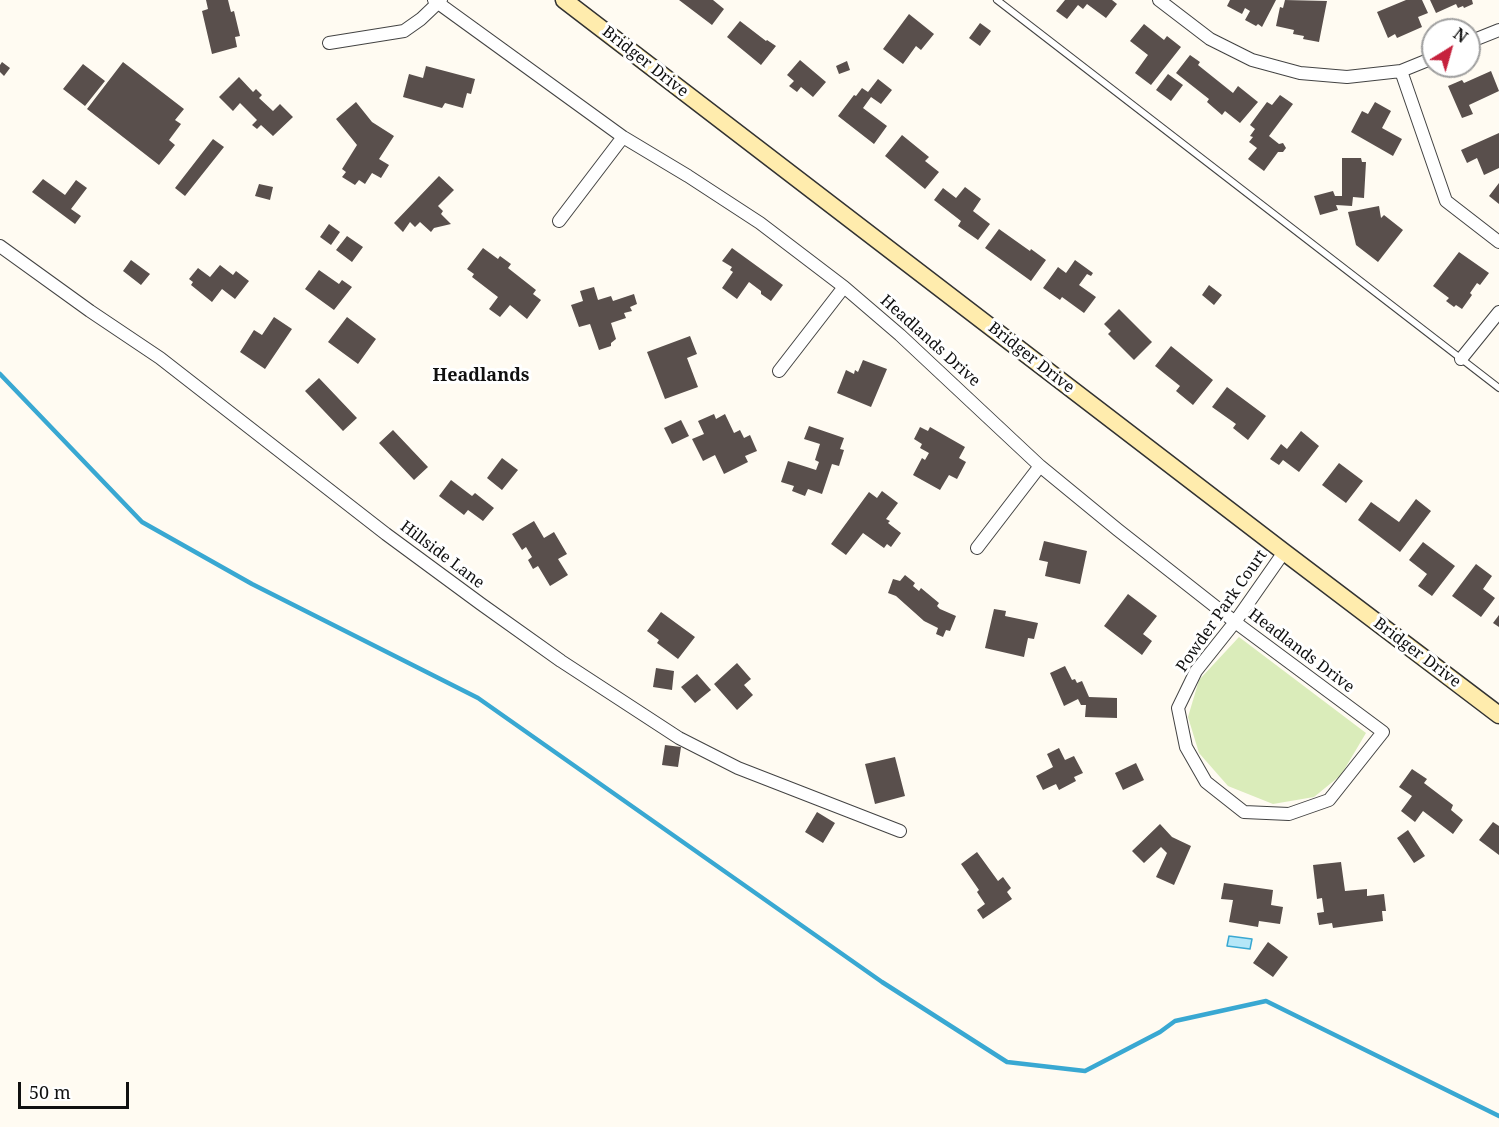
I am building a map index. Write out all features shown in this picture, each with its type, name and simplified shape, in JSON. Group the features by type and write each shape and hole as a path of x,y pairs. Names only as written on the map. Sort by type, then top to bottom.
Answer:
{"main road":[{"name":"Bridger Drive","path":"564,0 1499,715"}],"street":[{"path":"1159,0 1210,39 1252,60 1300,74 1347,77 1401,71 1421,63"},
{"path":"329,43 404,31 421,19 438,1"},
{"name":"Headlands Drive","path":"438,1 623,137 760,223 844,287 900,335 1040,466 1235,622 1383,732"},
{"path":"1481,37 1499,30"},
{"path":"1401,71 1446,201 1499,243"},
{"path":"560,221 623,137"},
{"name":"Hillside Lane","path":"0,246 160,358 386,534 481,604 561,661 679,738 738,768 900,831"},
{"path":"779,371 844,287"},
{"path":"1461,359 1499,312"},
{"path":"976,548 1040,466"},
{"name":"Powder Park Court","path":"1284,552 1235,622 1196,671 1178,708 1186,747 1206,782 1244,812 1289,814 1329,800 1383,732"}],"lane":[{"path":"997,0 1499,388"}],"green space":[{"path":"1239,637 1366,733 1341,775 1314,797 1273,804 1228,786 1199,753 1188,717 1199,680"}],"water":[{"path":"1229,936 1252,939 1250,949 1227,946"}],"building":[{"path":"206,0 228,0 231,12 234,11 240,36 235,37 237,47 212,54 202,11 208,9"},
{"path":"679,0 713,0 724,9 712,25"},
{"path":"1065,0 1112,0 1117,4 1106,18 1087,4 1083,9 1078,5 1067,19 1056,11"},
{"path":"1230,0 1276,0 1262,27 1245,20 1250,11 1245,8 1242,14 1227,6"},
{"path":"1285,0 1327,1 1319,42 1303,39 1304,36 1293,34 1294,30 1276,26 1280,7 1283,8"},
{"path":"1406,0 1422,0 1428,13 1418,17 1421,27 1397,38 1395,34 1388,38 1377,12"},
{"path":"1430,0 1472,0 1473,4 1458,8 1456,4 1436,13"},
{"path":"909,14 934,34 921,50 916,46 903,64 883,49"},
{"path":"740,21 776,46 761,65 727,37"},
{"path":"980,23 991,31 980,46 969,38"},
{"path":"1144,24 1164,40 1167,36 1181,47 1151,85 1135,73 1148,55 1130,41"},
{"path":"1190,55 1200,62 1198,65 1233,93 1238,86 1258,102 1240,123 1225,111 1222,115 1207,102 1209,99 1176,73"},
{"path":"800,60 826,82 813,97 801,87 797,92 789,86 794,81 787,75"},
{"path":"847,61 850,70 839,74 836,66"},
{"path":"2,62 10,68 4,76 0,72"},
{"path":"123,62 184,109 175,120 181,124 169,140 175,145 159,165 87,109"},
{"path":"83,64 105,81 85,106 63,89"},
{"path":"426,66 475,79 471,94 467,93 463,108 445,103 442,108 403,97 409,74 423,78"},
{"path":"1491,71 1499,91 1469,105 1473,114 1462,118 1448,86 1462,80 1464,83 1481,78 1481,75"},
{"path":"1168,74 1183,85 1171,101 1156,90"},
{"path":"239,77 253,92 256,89 262,95 259,98 273,111 280,104 293,117 273,136 261,125 257,129 252,125 257,120 240,103 233,111 219,97"},
{"path":"878,79 892,90 881,104 871,97 863,108 887,126 874,144 838,116 854,95 856,96 862,88 868,92"},
{"path":"1280,95 1293,104 1269,136 1279,144 1283,143 1286,148 1283,152 1278,152 1264,171 1248,159 1257,148 1249,142 1255,129 1250,125 1267,102 1272,105"},
{"path":"356,102 372,122 394,136 379,159 389,165 381,178 372,173 365,184 359,180 355,185 342,177 346,172 342,169 357,145 336,119"},
{"path":"1375,102 1391,111 1382,128 1402,139 1393,156 1351,132 1362,111 1368,114"},
{"path":"1499,133 1499,168 1484,175 1477,158 1467,163 1461,150"},
{"path":"902,135 929,157 925,161 939,172 925,189 885,156"},
{"path":"213,139 224,147 185,196 175,188"},
{"path":"1342,158 1361,158 1362,162 1366,162 1364,198 1353,197 1352,206 1336,205 1338,210 1320,215 1314,196 1333,191 1335,196 1342,196"},
{"path":"439,176 454,190 438,206 443,211 441,214 451,224 434,228 431,232 420,222 415,227 410,222 403,232 394,223"},
{"path":"43,179 65,195 76,180 87,188 71,209 81,216 75,224 32,192"},
{"path":"1499,183 1499,204 1489,196"},
{"path":"259,184 273,187 270,200 255,196"},
{"path":"965,187 981,199 973,211 990,224 978,240 958,226 961,221 934,200 943,188 956,198"},
{"path":"1379,206 1381,218 1384,215 1403,230 1378,262 1356,245 1348,212"},
{"path":"329,224 340,232 331,245 320,237"},
{"path":"999,229 1046,260 1031,281 985,248"},
{"path":"347,236 363,247 352,262 336,250"},
{"path":"483,248 498,259 500,256 511,264 508,268 536,290 533,294 541,300 527,319 510,305 500,317 489,309 498,297 472,277 474,274 467,269"},
{"path":"732,248 783,285 771,301 749,282 737,299 722,288 733,272 730,270 732,267 722,261"},
{"path":"1459,252 1489,273 1480,285 1477,283 1462,309 1446,301 1449,298 1433,286"},
{"path":"131,260 150,274 141,285 123,271"},
{"path":"1075,260 1093,273 1091,276 1087,274 1079,285 1096,297 1084,313 1062,297 1060,300 1043,288 1058,267 1066,273"},
{"path":"220,265 233,275 236,271 249,281 235,299 222,289 212,302 191,285 193,282 189,279 198,268 210,277"},
{"path":"319,270 339,284 342,280 352,287 334,310 305,289"},
{"path":"1209,285 1222,295 1214,305 1202,295"},
{"path":"594,287 598,300 611,296 613,301 634,294 637,304 630,307 632,311 624,313 626,318 611,323 616,339 611,346 599,350 590,324 579,327 571,305 583,301 580,291"},
{"path":"1119,309 1152,342 1134,360 1108,334 1111,331 1104,324"},
{"path":"274,317 292,329 265,369 240,352 254,330 262,335"},
{"path":"347,317 376,339 358,364 328,342"},
{"path":"690,336 697,354 687,358 698,387 665,399 647,352"},
{"path":"1171,346 1213,380 1193,405 1176,391 1180,386 1155,366"},
{"path":"863,360 887,369 871,407 837,393 846,370 854,374 855,370 858,372"},
{"path":"319,378 357,418 343,431 305,391"},
{"path":"1227,387 1266,416 1248,440 1233,428 1236,424 1212,407"},
{"path":"714,414 716,419 725,414 734,433 740,430 744,438 750,435 757,451 745,456 748,462 724,474 715,455 703,461 692,439 704,434 698,421"},
{"path":"681,420 689,436 672,444 664,428"},
{"path":"809,426 844,438 840,449 844,450 839,466 832,464 822,494 808,489 805,496 792,491 794,486 781,482 788,461 816,470 819,462 815,460 820,444 804,439"},
{"path":"920,427 928,431 930,427 965,447 959,458 966,462 957,479 949,475 940,490 913,475 922,458 925,460 929,453 920,448 922,444 914,439"},
{"path":"393,430 428,467 414,480 379,443"},
{"path":"1301,431 1319,446 1299,472 1283,460 1279,465 1270,459 1281,444 1287,449"},
{"path":"502,458 518,470 502,490 487,478"},
{"path":"1339,463 1363,481 1346,503 1322,485"},
{"path":"451,480 472,496 475,493 494,508 483,521 468,510 464,515 439,496"},
{"path":"882,491 898,503 886,519 901,533 891,547 887,544 884,548 863,533 846,555 831,544 869,492 877,498"},
{"path":"1416,499 1431,511 1400,552 1358,520 1371,502 1399,522"},
{"path":"534,521 544,538 554,532 567,554 558,559 568,575 550,586 538,566 533,569 528,560 532,557 526,547 522,550 512,534"},
{"path":"1044,541 1087,551 1080,584 1045,576 1048,562 1039,560"},
{"path":"1423,542 1455,566 1432,596 1418,586 1427,574 1409,560"},
{"path":"1476,564 1492,576 1483,589 1495,598 1481,617 1452,596"},
{"path":"905,575 915,583 913,586 919,591 921,588 939,603 937,606 940,609 956,616 950,631 946,630 943,637 936,634 938,628 924,621 896,596 888,593 893,579 900,581"},
{"path":"1128,594 1157,616 1143,634 1152,641 1142,655 1104,626"},
{"path":"994,609 1006,611 1005,616 1038,623 1034,639 1028,638 1024,657 985,648"},
{"path":"661,612 695,637 678,659 657,643 659,640 647,631"},
{"path":"1499,615 1499,627 1493,623"},
{"path":"737,663 751,679 744,685 753,695 737,710 714,684"},
{"path":"1065,666 1072,680 1075,679 1077,683 1082,681 1089,697 1117,698 1117,718 1085,717 1086,705 1081,705 1078,699 1064,706 1050,673"},
{"path":"656,668 674,671 672,690 653,687"},
{"path":"697,674 711,690 695,703 681,687"},
{"path":"665,745 681,747 678,767 662,765"},
{"path":"1059,748 1065,760 1074,756 1083,773 1074,777 1076,781 1059,790 1056,784 1043,790 1036,776 1053,767 1047,754"},
{"path":"895,757 905,796 875,804 865,764"},
{"path":"1136,763 1144,780 1123,790 1115,773"},
{"path":"1412,769 1427,779 1424,783 1453,805 1451,810 1463,820 1453,834 1423,811 1415,822 1401,811 1412,796 1399,787"},
{"path":"817,812 835,823 823,843 805,832"},
{"path":"1493,822 1499,826 1499,855 1479,840"},
{"path":"1160,824 1172,837 1191,846 1174,885 1156,877 1167,853 1161,847 1144,863 1132,851"},
{"path":"1408,830 1425,856 1414,863 1397,838"},
{"path":"977,852 998,881 1003,877 1011,888 1007,892 1012,899 983,919 977,910 985,904 977,892 979,890 961,864"},
{"path":"1341,862 1345,891 1367,889 1367,896 1384,894 1386,911 1382,911 1383,921 1333,928 1332,923 1319,925 1317,913 1324,912 1322,898 1317,899 1313,865"},
{"path":"1224,883 1273,890 1271,905 1283,907 1280,924 1259,921 1258,927 1229,922 1233,900 1221,899"},
{"path":"1268,942 1288,957 1273,977 1253,963"}],"waterway":[{"path":"0,374 142,522 252,584 478,698 882,982 1007,1062 1085,1071 1160,1032 1175,1021 1266,1001 1499,1116"}],"district":[{"name":"Headlands","path":"481,376"}]}
